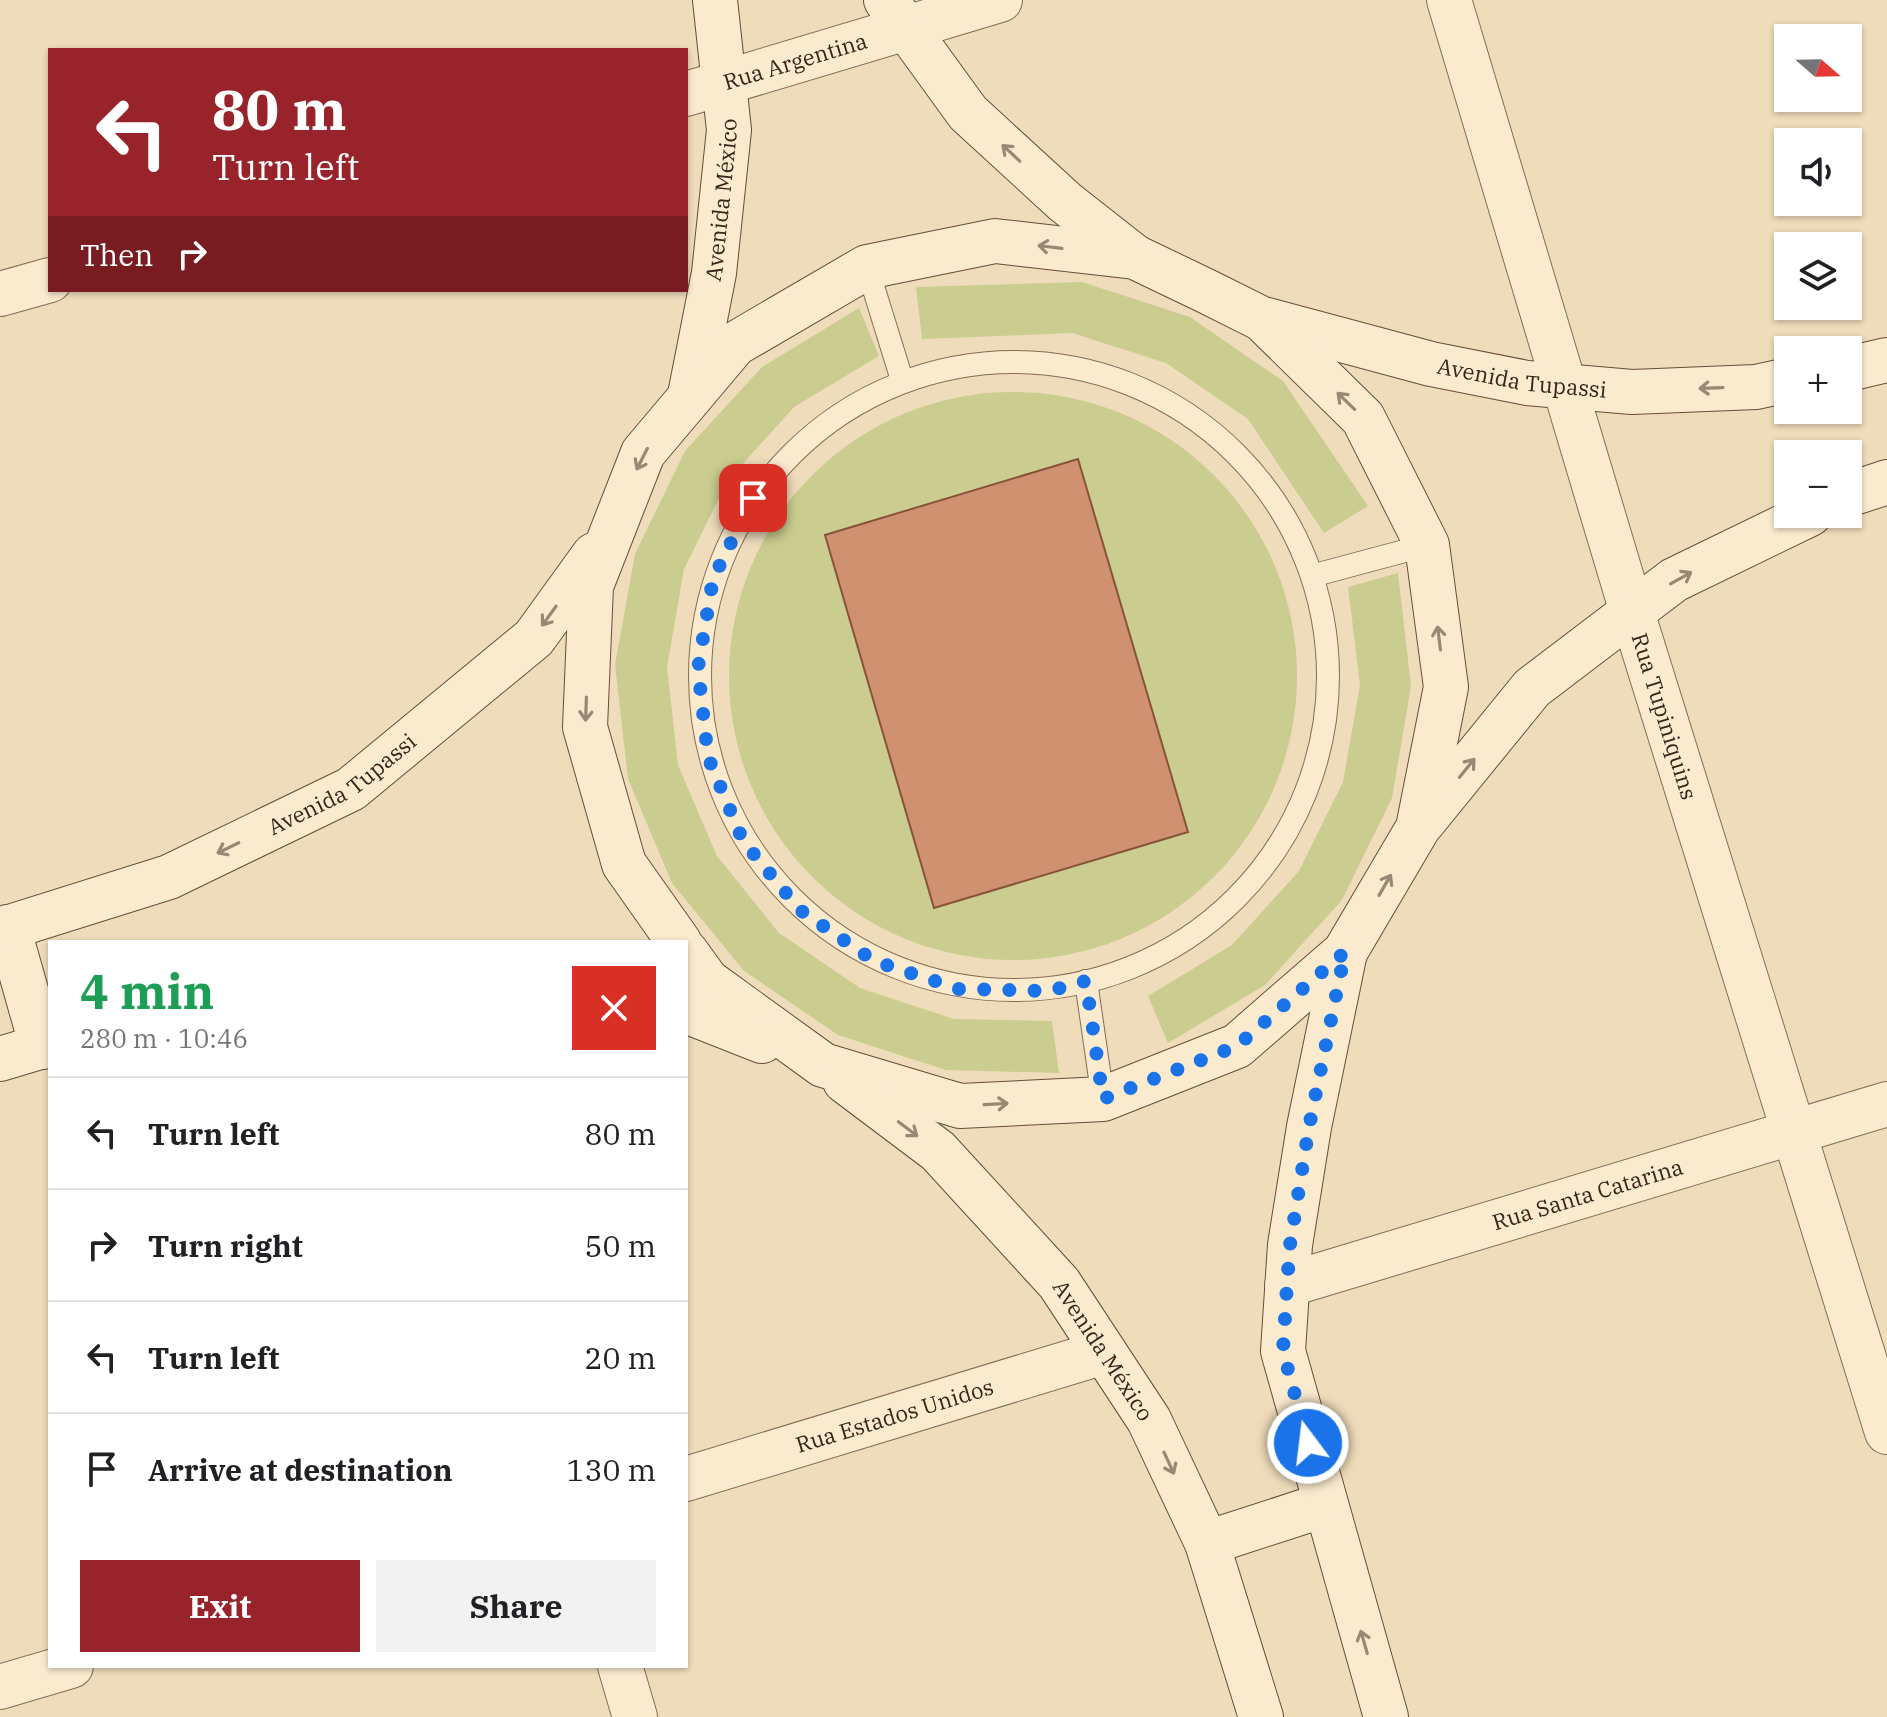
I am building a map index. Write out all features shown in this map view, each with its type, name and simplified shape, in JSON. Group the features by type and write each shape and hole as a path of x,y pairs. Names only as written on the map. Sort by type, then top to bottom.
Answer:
{"main road":[{"name":"Avenida México","path":"689,398 714,273 729,130 705,88 715,0"},
{"name":"Rua Argentina","path":"705,88 896,14 1000,0"},
{"name":"Rua Tupiniquins","path":"1449,0 1632,612 1887,1432"},
{"path":"896,14 968,113 1065,202 1135,257 1262,319 1363,418 1427,545 1446,687 1418,828"},
{"path":"678,940 624,864 585,727 591,586 643,453 735,344 867,267 995,241 1135,257"},
{"path":"0,294 48,281"},
{"name":"Avenida Tupassi","path":"1262,319 1431,364 1527,383 1632,392 1756,387 1774,383"},
{"path":"1862,366 1887,360"},
{"path":"1862,490 1887,482"},
{"path":"688,1012 823,1065 960,1106 1103,1099 1237,1046 1345,952 1418,828 1532,688 1674,580 1781,528"},
{"name":"Avenida Tupassi","path":"4,928 169,877 351,789 534,638 612,531"},
{"path":"0,1059 46,1046 4,928"},
{"path":"1345,952 1290,1245 1283,1351 1386,1717"},
{"path":"688,955 707,981 823,1065"},
{"name":"Avenida México","path":"823,1065 938,1151 1059,1283 1149,1420 1207,1543 1261,1717"},
{"name":"Rua Santa Catarina","path":"1287,1285 1887,1104"},
{"name":"Rua Estados Unidos","path":"688,1478 1104,1352"},
{"path":"1207,1543 1324,1505"},
{"path":"0,1687 64,1668"},
{"path":"621,1668 635,1717"}],"lane":[{"path":"867,267 902,380"},
{"path":"978,361 1067,363 1153,391 1227,442 1284,511 1315,575 1329,684 1313,773 1274,854 1213,921 1136,968 1049,991 959,989 874,961 800,910 743,841 708,757 698,668 713,579 753,498 814,431 902,380 978,361"},
{"path":"1315,575 1427,545"},
{"path":"1086,981 1103,1099"}],"green space":[{"path":"1082,282 1190,317 1283,381 1368,506 1324,533 1248,419 1166,363 1072,333 922,339 916,287"},
{"path":"859,308 879,356 794,407 728,480 684,569 667,667 678,765 717,856 779,933 860,988 954,1019 1052,1021 1059,1073 946,1070 838,1035 744,971 672,883 628,779 615,665 635,554 685,451 762,367"},
{"path":"1013,392 1068,397 1122,414 1171,440 1214,475 1249,518 1275,567 1292,621 1297,676 1292,731 1275,785 1249,834 1214,877 1171,912 1122,938 1068,955 1013,960 958,955 904,938 855,912 812,877 777,834 751,785 734,731 729,676 734,621 751,567 777,518 812,475 855,440 904,414 958,397"},
{"path":"1398,573 1411,686 1392,798 1342,900 1265,985 1168,1043 1148,996 1232,945 1299,871 1343,782 1360,685 1348,587"}],"building":[{"path":"1078,459 1188,832 934,908 825,535"}],"route":[{"path":"753,498 713,579 698,668 708,757 743,841 800,910 874,961 959,989 1049,991 1086,981 1103,1099 1237,1046 1345,952 1309,1127 1290,1245 1283,1351 1308,1443"}]}
